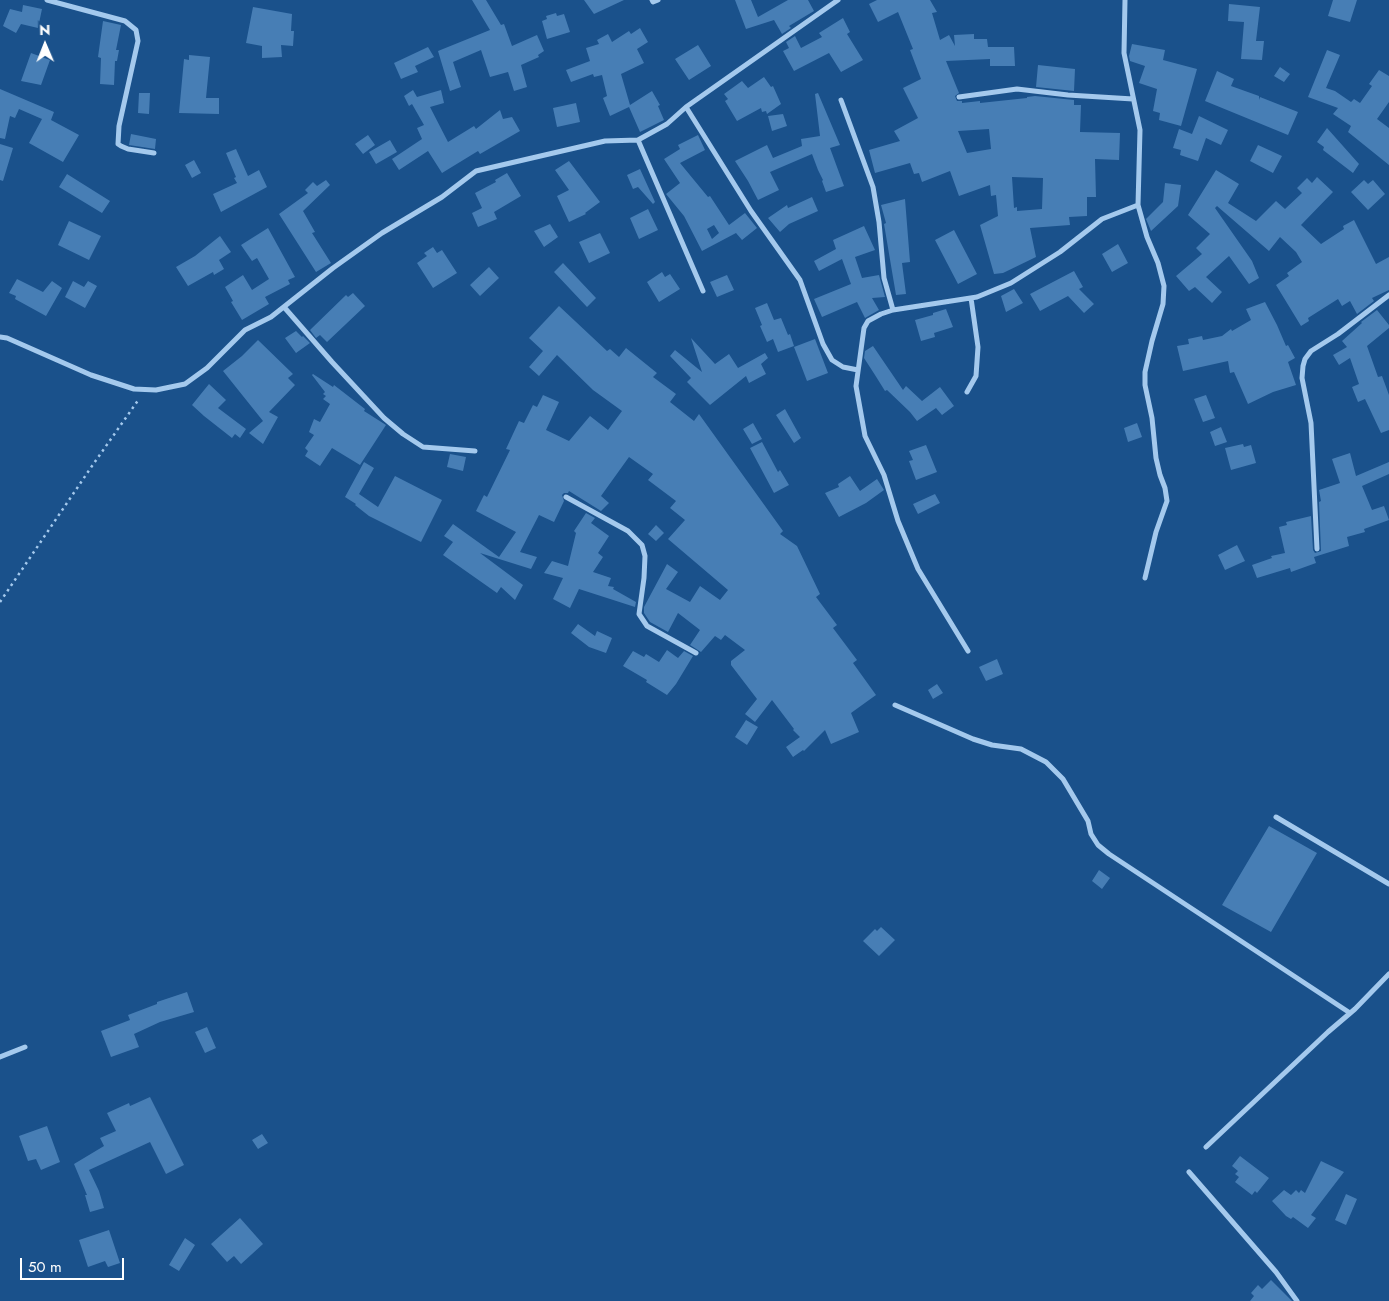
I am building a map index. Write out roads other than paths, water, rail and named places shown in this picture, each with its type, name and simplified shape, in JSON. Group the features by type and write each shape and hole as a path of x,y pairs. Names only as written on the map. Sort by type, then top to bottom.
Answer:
{"street":[{"path":"47,0 125,21 136,30 138,41 119,126 118,144 128,149 154,152"},
{"path":"652,0 653,2 658,0"},
{"path":"0,337 7,338 91,375 134,388 156,390 185,384 207,368 245,330 271,317 333,268 375,238 442,197 476,171 605,141 638,140 667,124 686,108 838,0"},
{"path":"1125,0 1124,53 1140,130 1138,205 1164,286 1163,304 1145,372 1145,385 1152,418 1156,458 1167,501 1156,532 1145,578"},
{"path":"959,96 1016,89 1068,95 1133,98"},
{"path":"841,100 873,187 879,222 884,278 892,310"},
{"path":"686,108 751,211 800,280 823,344 832,360 844,367 858,370"},
{"path":"638,140 704,291"},
{"path":"968,651 918,569 898,521 884,475 865,436 856,386 864,328 868,321 892,310 977,297 1011,283 1060,252 1102,219 1138,205"},
{"path":"1317,549 1311,424 1302,378 1303,366 1305,359 1311,351 1338,334 1389,295"},
{"path":"967,392 976,376 978,347 970,298"},
{"path":"284,307 384,418 403,434 423,447 474,451"},
{"path":"566,497 628,531 642,545 645,563 639,614 647,626 696,653"},
{"path":"896,705 973,738 992,745 1021,749 1046,762 1063,779 1088,821 1095,840 1108,854 1350,1014"},
{"path":"1276,817 1389,884"},
{"path":"1206,1147 1328,1032 1350,1014 1389,974"},
{"path":"0,1057 25,1047"},
{"path":"1189,1172 1276,1272 1296,1301"}]}
